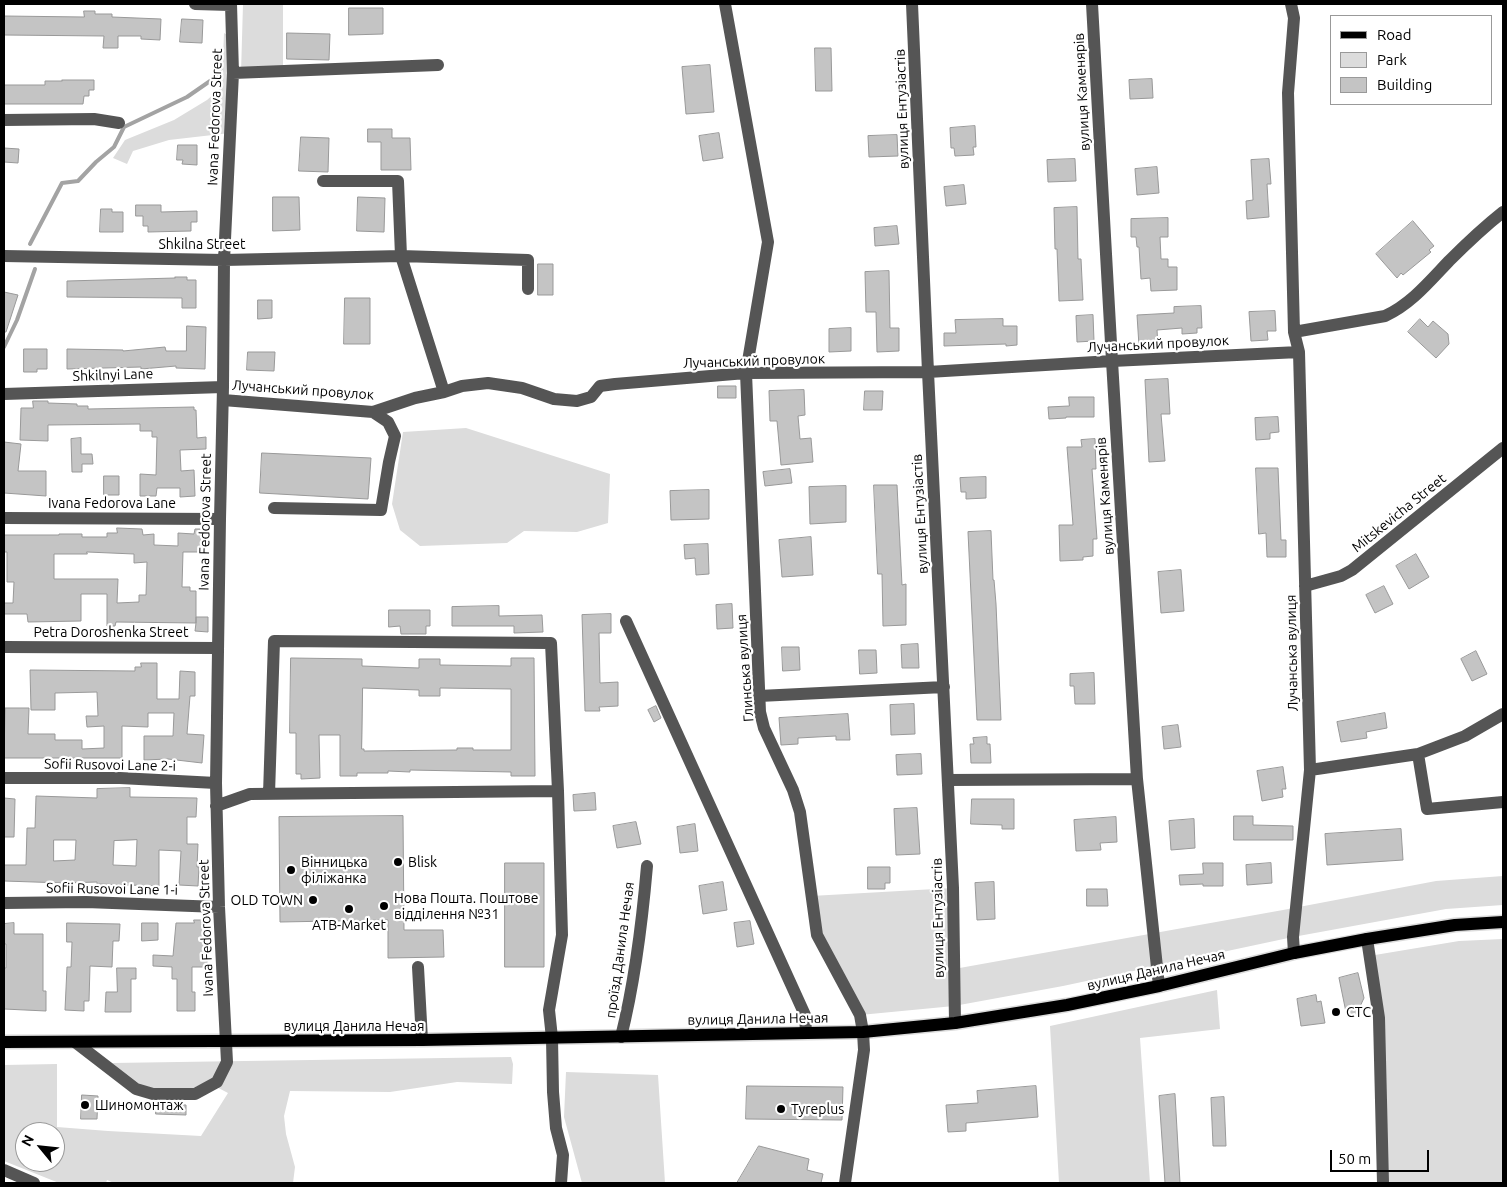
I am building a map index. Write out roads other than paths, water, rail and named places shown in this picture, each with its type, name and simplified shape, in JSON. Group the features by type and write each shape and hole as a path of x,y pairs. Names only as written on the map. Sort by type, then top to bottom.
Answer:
{"main road":[{"name":"вулиця Данила Нечая","path":"4,1042 422,1040 863,1032 955,1023 1066,1004 1159,986 1294,953 1367,939 1455,924 1503,922"}],"street":[{"path":"195,4 231,4"},
{"name":"Ivana Fedorova Street","path":"74,1042 136,1089 153,1094 195,1094 217,1082 227,1062 219,907 216,783 224,260 232,73 231,4"},
{"name":"Глинська вулиця","path":"725,4 768,242 746,373 760,712 764,728 800,812 817,936 860,1015 864,1050 845,1183"},
{"name":"вулиця Ентузіастів","path":"912,4 953,888 955,1023"},
{"name":"вулиця Каменярів","path":"1092,4 1137,779 1159,986"},
{"name":"Лучанська вулиця","path":"1291,4 1294,18 1288,93 1294,332 1299,352 1310,770 1293,937 1294,953"},
{"path":"232,73 438,65"},
{"path":"4,120 94,119 119,123"},
{"path":"324,181 398,180 401,256 444,392"},
{"path":"1294,332 1384,316 1396,311 1420,291 1470,241 1503,212"},
{"name":"Shkilna Street","path":"4,256 224,260 401,256 528,260 528,289"},
{"name":"Лучанський провулок","path":"223,393 373,412 415,398 462,386 488,383 522,388 554,399 578,401 591,397 600,386 746,373 928,372 1299,352"},
{"name":"Shkilnyi Lane","path":"4,394 223,393"},
{"path":"274,508 381,510 395,436 388,422 373,412"},
{"name":"Mitskevicha Street","path":"1305,586 1341,576 1352,570 1503,448"},
{"name":"Ivana Fedorova Lane","path":"4,518 220,519"},
{"path":"626,621 805,1015 806,1033"},
{"path":"269,794 274,641 551,642 562,935 549,1010 552,1038 554,1110 556,1128 564,1155 561,1183"},
{"name":"Petra Doroshenka Street","path":"4,647 218,648"},
{"path":"760,696 944,687"},
{"path":"1310,770 1418,754 1465,736 1503,714"},
{"path":"1418,754 1427,809 1503,802"},
{"name":"Sofii Rusovoi Lane 2-i","path":"4,778 120,778 216,783"},
{"path":"948,780 1137,779"},
{"path":"216,806 250,794 558,792"},
{"name":"проїзд Данила Нечая","path":"621,1037 629,1003 642,920 647,866"},
{"name":"Sofii Rusovoi Lane 1-i","path":"4,903 86,902 219,907"},
{"path":"1367,939 1379,1018 1383,1183"},
{"path":"418,967 422,1040"},
{"path":"4,1170 34,1183"}],"waterway":[{"path":"30,244 62,183 78,181 114,147 124,127 187,97 213,79 221,68"},
{"path":"4,347 17,320 35,269"}],"place":[{"name":"Blisk","path":"398,862"},
{"name":"Вінницька філіжанка","path":"291,870"},
{"name":"OLD TOWN","path":"313,900"},
{"name":"Нова Пошта. Поштове відділення №31","path":"384,906"},
{"name":"ATB-Market","path":"349,909"},
{"name":"СТС","path":"1336,1012"},
{"name":"Шиномонтаж","path":"85,1105"},
{"name":"Tyreplus","path":"781,1109"}]}
